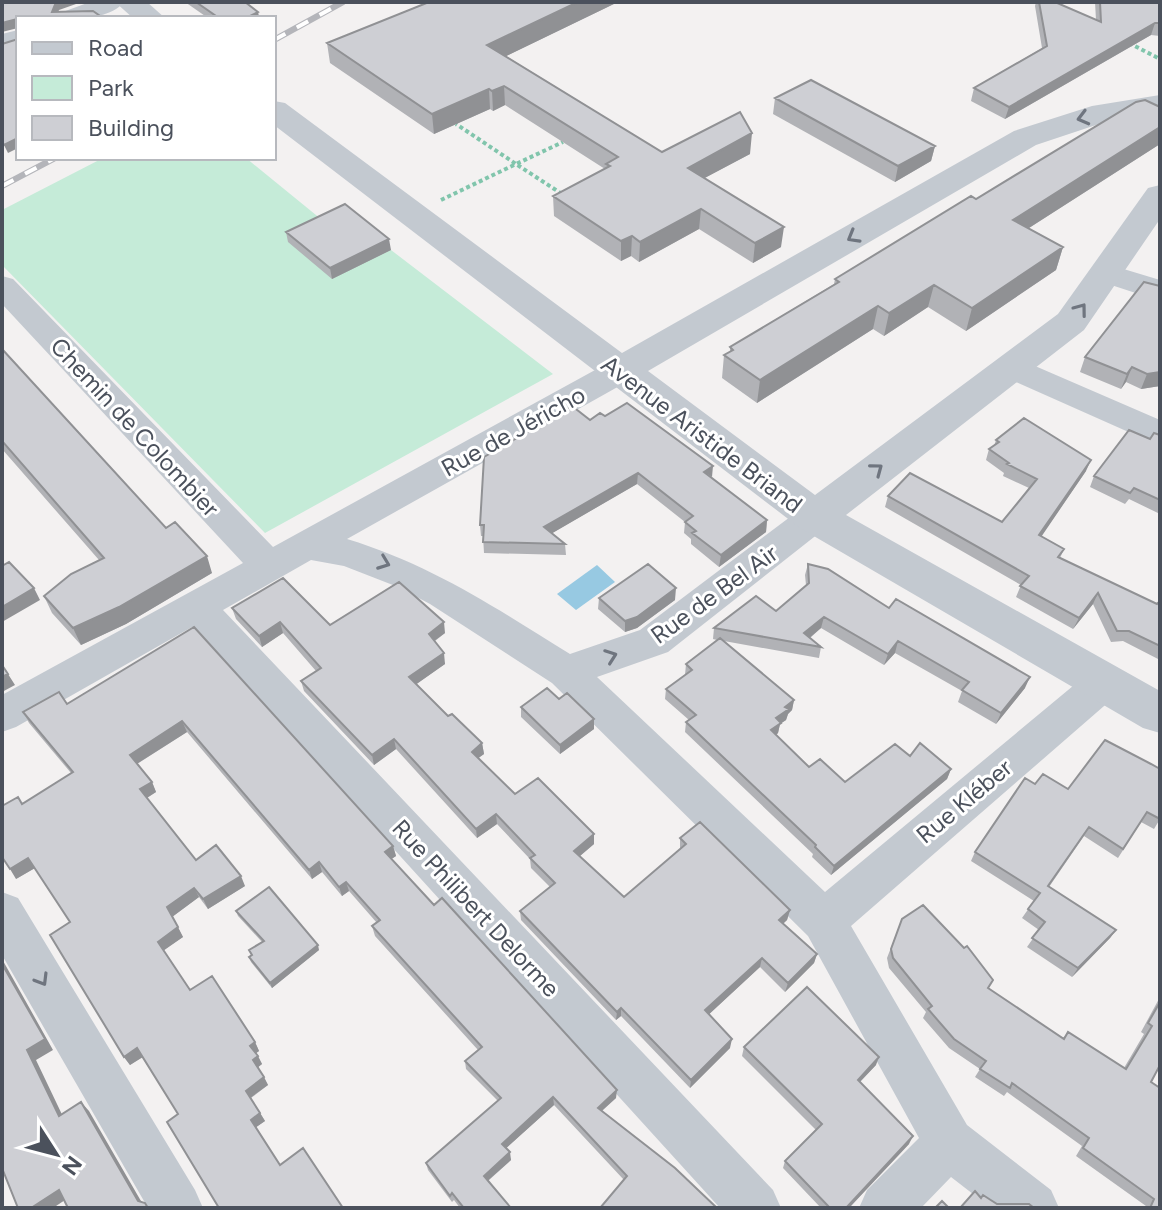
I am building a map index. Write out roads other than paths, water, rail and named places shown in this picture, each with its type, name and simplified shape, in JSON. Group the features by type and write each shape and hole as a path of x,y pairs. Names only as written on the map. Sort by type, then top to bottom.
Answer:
{"street":[{"path":"74,16 112,2"},
{"path":"129,2 148,16"},
{"name":"Rue de Jéricho","path":"2,715 618,372 1025,138 1067,123 1151,109"},
{"name":"Avenue Aristide Briand","path":"276,112 618,372 815,517 1160,714"},
{"name":"Rue de Bel Air","path":"566,672 654,641 1071,322 1160,195"},
{"path":"1107,273 1160,291"},
{"name":"Chemin de Colombier","path":"2,286 269,567"},
{"path":"1012,367 1160,434"},
{"path":"308,546 345,550 409,573 566,672 824,921 949,1143 1033,1208"},
{"name":"Rue Philibert Delorme","path":"197,607 755,1208"},
{"name":"Rue Kléber","path":"824,921 1105,682"},
{"path":"2,913 177,1208"},
{"path":"885,1208 949,1143"}],"water":[{"path":"597,565 615,582 576,610 557,594"}],"railway":[{"path":"276,39 343,2"},
{"path":"2,186 51,160"}]}
